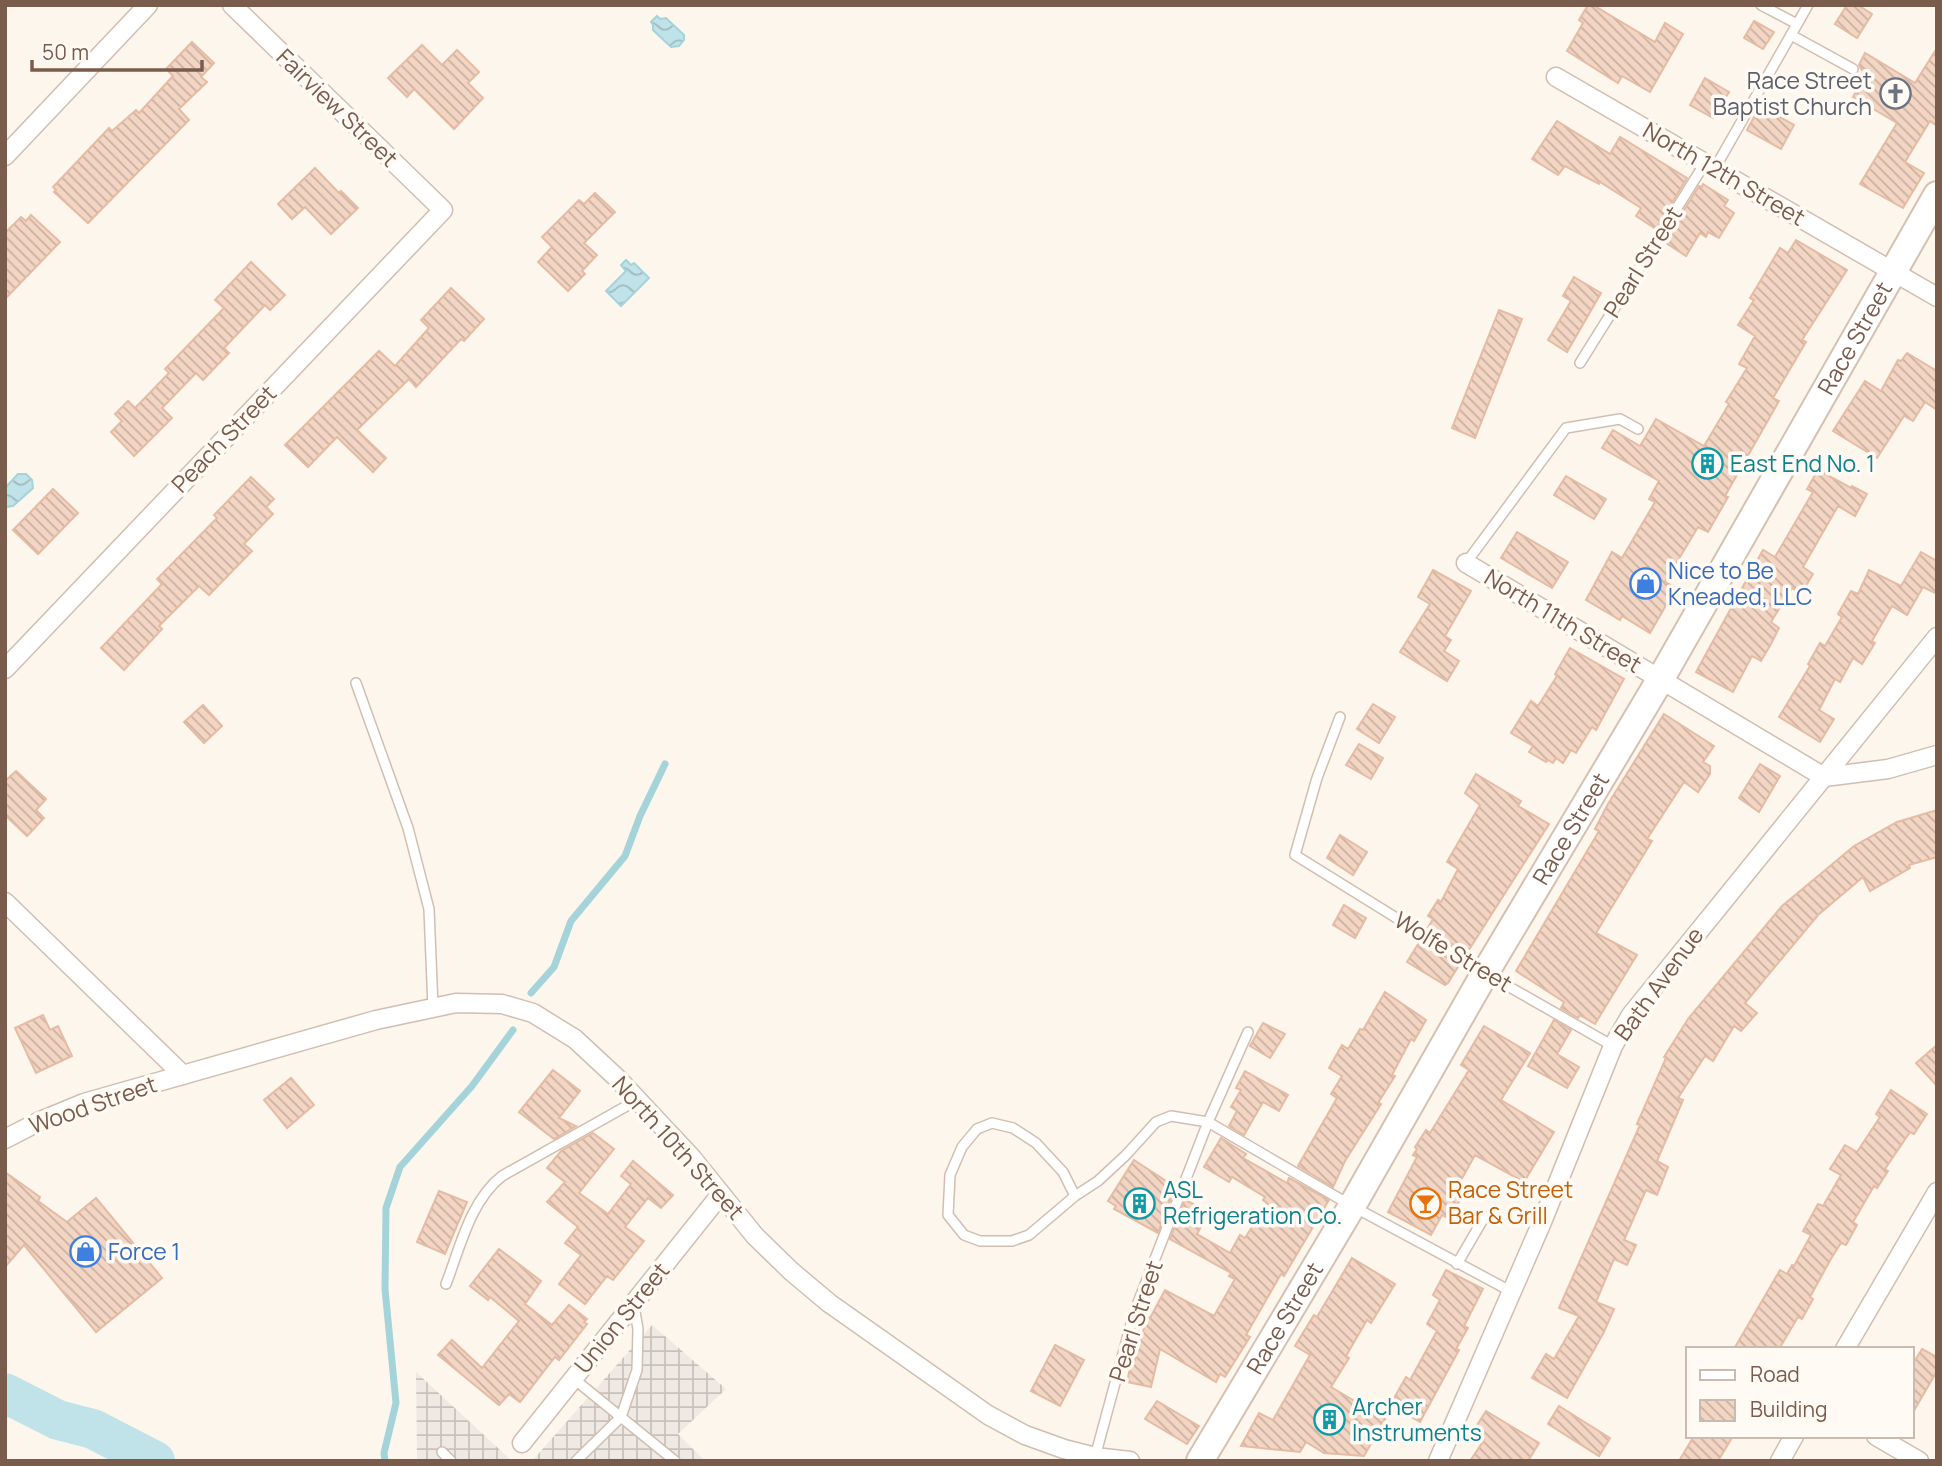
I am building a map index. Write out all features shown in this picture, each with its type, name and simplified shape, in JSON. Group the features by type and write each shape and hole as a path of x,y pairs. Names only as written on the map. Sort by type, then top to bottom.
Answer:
{"main road":[{"name":"Race Street","path":"1200,1461 1660,680 1937,195"}],"street":[{"path":"5,156 148,5"},
{"name":"Fairview Street","path":"232,5 443,210"},
{"name":"North 12th Street","path":"1556,78 1937,297"},
{"name":"Peach Street","path":"5,669 443,210"},
{"name":"North 11th Street","path":"1466,563 1824,777"},
{"name":"Bath Avenue","path":"1438,1461 1613,1046 1630,1015 1937,637"},
{"path":"1824,777 1888,769 1937,755"},
{"path":"5,902 183,1075"},
{"name":"North 10th Street","path":"183,1075 376,1020 433,1008 470,1002 502,1004 533,1013 558,1026 575,1039 639,1100 755,1236 829,1303 988,1415 1025,1435 1064,1450 1130,1461"},
{"name":"Wood Street","path":"5,1139 38,1122 84,1104 183,1075"},
{"path":"1846,1347 1937,1192"},
{"name":"Union Street","path":"522,1443 721,1194"},
{"path":"1780,1461 1793,1438"},
{"path":"1880,1438 1919,1461"}],"lane":[{"path":"1761,5 1797,23"},
{"name":"Pearl Street","path":"1580,363 1710,165 1808,5"},
{"path":"1791,35 1853,69"},
{"path":"1466,563 1566,428 1620,419 1638,429"},
{"path":"356,683 408,828 429,909 433,1008"},
{"name":"Wolfe Street","path":"1340,718 1317,778 1295,855 1485,973 1613,1046"},
{"name":"Pearl Street","path":"1095,1457 1134,1313 1208,1122 1248,1032"},
{"path":"446,1284 480,1199 489,1186 502,1176 639,1100"},
{"path":"1075,1196 1063,1172 1036,1143 1013,1128 992,1123 977,1129 962,1147 950,1175 948,1215 964,1235 980,1241 1012,1241 1029,1235 1075,1196 1098,1181 1156,1122 1171,1116 1208,1122 1352,1206 1511,1292"},
{"path":"1457,1264 1485,1216"},
{"path":"576,1461 621,1418 637,1370 638,1329 634,1304"},
{"path":"574,1379 675,1461"},
{"path":"442,1452 451,1461"}],"shaded area":[{"path":"652,1325 726,1389 678,1434 705,1461 532,1461"},
{"path":"416,1372 512,1461 417,1461"}],"water":[{"path":"657,16 660,19 666,18 684,35 679,46 671,47 653,30 651,22"},
{"path":"626,260 631,265 634,263 649,278 621,306 606,291 626,271 621,265"},
{"path":"18,474 26,474 32,480 33,488 13,506 5,507 5,488"}],"building":[{"path":"1588,5 1593,5 1655,42 1665,23 1683,34 1650,92 1622,76 1618,83 1567,51 1583,23 1579,20"},
{"path":"1847,5 1858,5 1872,14 1857,38 1835,24"},
{"path":"1754,21 1774,32 1763,49 1744,38"},
{"path":"192,42 214,63 201,77 207,82 179,109 189,120 88,223 54,192 56,190 53,187 109,128 112,131 136,110 139,113 173,76 166,69"},
{"path":"422,45 442,65 457,50 479,72 468,83 483,98 454,129 414,89 407,97 388,78"},
{"path":"1937,48 1937,126 1930,121 1905,162 1924,173 1903,208 1860,184 1897,123 1853,97 1863,72 1859,65 1865,53 1915,83"},
{"path":"1705,78 1729,92 1713,118 1690,105"},
{"path":"1760,106 1794,125 1781,149 1747,130"},
{"path":"1557,121 1610,154 1620,137 1687,178 1656,229 1636,216 1641,208 1600,182 1599,184 1565,166 1558,175 1532,159"},
{"path":"315,168 358,208 331,234 305,207 292,219 278,204"},
{"path":"1703,184 1728,200 1724,206 1734,213 1719,238 1708,232 1706,237 1700,233 1686,256 1666,243 1699,186 1702,187"},
{"path":"595,193 615,212 584,243 597,255 582,271 585,274 568,291 538,262 552,247 542,237 579,200 584,204"},
{"path":"31,215 60,242 5,299 5,233 21,217 26,221"},
{"path":"1796,240 1847,270 1802,340 1806,342 1773,398 1779,401 1725,496 1728,497 1708,532 1698,527 1665,582 1676,588 1650,633 1622,616 1620,620 1586,600 1612,552 1622,558 1655,502 1649,499 1659,481 1602,448 1613,430 1640,446 1656,419 1704,446 1747,368 1739,364 1755,336 1738,325 1754,300 1750,298 1780,248 1788,253"},
{"path":"251,262 285,295 270,310 265,305 224,348 229,353 203,380 196,373 162,408 172,418 134,456 111,432 122,421 115,414 128,401 135,408 169,373 165,369 224,308 215,300"},
{"path":"1574,277 1601,293 1567,352 1548,340 1571,301 1563,296"},
{"path":"451,288 484,319 464,341 461,339 416,387 409,379 357,430 386,458 373,472 337,437 308,467 285,445 379,351 395,366 429,328 421,320"},
{"path":"1499,310 1522,319 1475,438 1452,428"},
{"path":"1907,353 1937,371 1937,410 1925,402 1913,421 1904,416 1877,458 1833,431 1865,381 1881,391 1898,360 1901,361"},
{"path":"1818,470 1867,494 1855,516 1838,506 1803,567 1813,574 1801,594 1792,588 1771,622 1779,628 1771,644 1761,661 1752,656 1733,692 1696,672 1763,550 1775,557 1813,492 1807,489"},
{"path":"1566,476 1606,499 1594,519 1554,495"},
{"path":"251,477 274,499 266,507 273,514 244,544 252,551 209,595 199,586 159,626 162,629 124,670 101,648 162,584 157,579 217,518 214,515"},
{"path":"53,489 78,513 38,554 13,530"},
{"path":"1517,532 1568,562 1552,588 1501,558"},
{"path":"1921,552 1937,561 1937,594 1923,587 1907,615 1892,606 1862,664 1853,658 1840,682 1835,679 1819,710 1834,719 1820,742 1779,717 1810,666 1808,664 1820,643 1825,646 1842,617 1838,614 1851,591 1858,594 1869,570 1901,586"},
{"path":"1433,570 1471,591 1445,636 1451,640 1444,651 1459,661 1447,681 1400,652 1430,604 1418,597"},
{"path":"1570,648 1624,679 1596,730 1592,727 1576,753 1571,750 1563,763 1556,758 1553,763 1548,760 1546,762 1529,752 1533,746 1511,733 1531,701 1538,706 1557,676 1555,674"},
{"path":"1373,704 1395,717 1379,743 1357,729"},
{"path":"203,705 222,726 204,743 184,722"},
{"path":"1664,714 1714,746 1703,762 1710,766 1710,774 1698,792 1684,782 1647,839 1652,841 1596,933 1637,955 1595,1024 1561,1008 1564,1002 1516,971 1599,831 1595,829 1608,804"},
{"path":"1359,744 1383,758 1371,779 1346,765"},
{"path":"1760,764 1780,776 1759,812 1739,798"},
{"path":"16,771 46,799 36,810 44,818 27,836 5,815 5,781"},
{"path":"1476,774 1521,801 1518,806 1549,824 1467,953 1427,929 1433,919 1428,916 1438,900 1441,902 1458,869 1447,862 1480,805 1465,793"},
{"path":"1937,810 1937,857 1909,865 1910,868 1870,891 1863,877 1818,915 1745,1003 1757,1013 1741,1031 1734,1026 1713,1061 1705,1056 1678,1098 1683,1100 1657,1161 1668,1167 1657,1195 1646,1190 1624,1240 1636,1245 1627,1265 1614,1259 1596,1302 1614,1309 1604,1332 1567,1398 1532,1378 1546,1354 1554,1359 1579,1316 1559,1308 1640,1125 1637,1124 1666,1058 1664,1057 1688,1019 1782,906 1854,846 1897,822"},
{"path":"1340,835 1367,852 1353,875 1327,858"},
{"path":"1344,905 1366,918 1355,938 1333,925"},
{"path":"1420,941 1459,965 1445,985 1407,962"},
{"path":"1385,992 1426,1020 1414,1041 1411,1039 1392,1075 1395,1076 1378,1103 1381,1104 1345,1161 1333,1187 1298,1166 1337,1098 1331,1094 1342,1076 1329,1068 1342,1045 1348,1049 1360,1029 1363,1030"},
{"path":"43,1015 50,1030 58,1026 72,1056 36,1073 15,1028"},
{"path":"1554,1020 1571,1030 1557,1054 1579,1067 1567,1088 1528,1066"},
{"path":"1263,1023 1285,1034 1270,1058 1250,1046"},
{"path":"1484,1026 1530,1053 1501,1100 1554,1132 1524,1182 1475,1155 1455,1191 1463,1195 1449,1219 1442,1215 1431,1235 1388,1212 1417,1157 1413,1155 1417,1149 1415,1147 1426,1130 1430,1133 1469,1070 1461,1065"},
{"path":"1937,1045 1937,1086 1916,1063"},
{"path":"553,1070 580,1091 559,1118 576,1126 554,1139 519,1112"},
{"path":"1245,1071 1288,1095 1279,1111 1263,1102 1244,1135 1229,1126 1237,1111 1231,1107 1241,1090 1236,1088"},
{"path":"291,1078 314,1105 287,1128 264,1100"},
{"path":"1891,1090 1927,1114 1914,1134 1910,1132 1885,1169 1888,1171 1877,1188 1874,1186 1853,1222 1857,1225 1846,1245 1841,1243 1810,1297 1813,1299 1802,1319 1798,1317 1780,1347 1735,1347 1780,1270 1787,1274 1811,1235 1803,1231 1818,1204 1823,1206 1841,1175 1830,1169 1845,1145 1857,1152 1880,1117 1876,1114"},
{"path":"593,1133 614,1149 579,1193 608,1214 631,1184 621,1176 633,1161 673,1195 661,1208 648,1198 625,1227 644,1241 613,1280 607,1276 585,1304 559,1284 581,1255 565,1243 578,1227 547,1202 565,1182 547,1168 561,1151"},
{"path":"1221,1138 1246,1154 1243,1158 1287,1183 1289,1178 1329,1200 1284,1276 1281,1274 1246,1335 1250,1337 1225,1377 1220,1374 1216,1382 1160,1349 1151,1387 1127,1382 1147,1317 1150,1318 1165,1290 1214,1316 1235,1279 1229,1276 1231,1273 1170,1239 1185,1200 1209,1212 1197,1234 1230,1253 1240,1235 1245,1238 1267,1203 1263,1200 1265,1197 1232,1177 1229,1182 1204,1167"},
{"name":"ASL Refrigeration Co.","path":"1134,1160 1175,1187 1158,1233 1114,1209 1116,1206 1108,1201"},
{"name":"Force 1","path":"5,1172 40,1197 38,1201 67,1222 96,1198 162,1278 96,1332 24,1245 5,1267"},
{"path":"439,1191 467,1202 445,1254 417,1242"},
{"path":"499,1249 541,1281 525,1304 552,1325 569,1305 587,1319 584,1322 587,1324 559,1360 555,1357 520,1402 509,1394 499,1405 438,1355 452,1340 482,1368 519,1321 490,1297 488,1300 470,1286"},
{"path":"1352,1258 1395,1284 1371,1323 1367,1320 1346,1356 1349,1358 1331,1387 1385,1419 1364,1456 1324,1453 1306,1442 1300,1452 1241,1446 1259,1413 1273,1420 1310,1355 1295,1346 1314,1315 1317,1317"},
{"path":"1446,1270 1483,1289 1464,1326 1468,1328 1456,1349 1459,1350 1420,1422 1390,1405 1406,1377 1410,1380 1437,1331 1427,1324 1440,1300 1433,1295"},
{"path":"1055,1345 1084,1360 1060,1406 1031,1391"},
{"path":"1922,1349 1937,1357 1937,1371 1914,1411 1914,1362"},
{"path":"1157,1401 1199,1426 1187,1444 1145,1419"},
{"path":"1559,1406 1610,1438 1599,1456 1548,1424"},
{"path":"1486,1411 1539,1443 1528,1461 1470,1461 1484,1440 1472,1433"},
{"path":"1693,1438 1732,1438 1718,1461 1679,1461"}],"waterway":[{"path":"531,993 554,967 571,921 625,856 640,816 665,764"},
{"path":"385,1461 384,1453 396,1403 385,1289 386,1208 400,1167 472,1086 513,1030"},
{"path":"5,1393 58,1420 93,1429 155,1461"}],"place":[{"name":"Race Street Baptist Church","path":"1895,94"},
{"name":"East End No. 1","path":"1707,464"},
{"name":"Nice to Be Kneaded, LLC","path":"1645,584"},
{"name":"ASL Refrigeration Co.","path":"1140,1203"},
{"name":"Race Street Bar & Grill","path":"1425,1203"},
{"name":"Force 1","path":"85,1252"},
{"name":"Archer Instruments","path":"1329,1420"}]}
